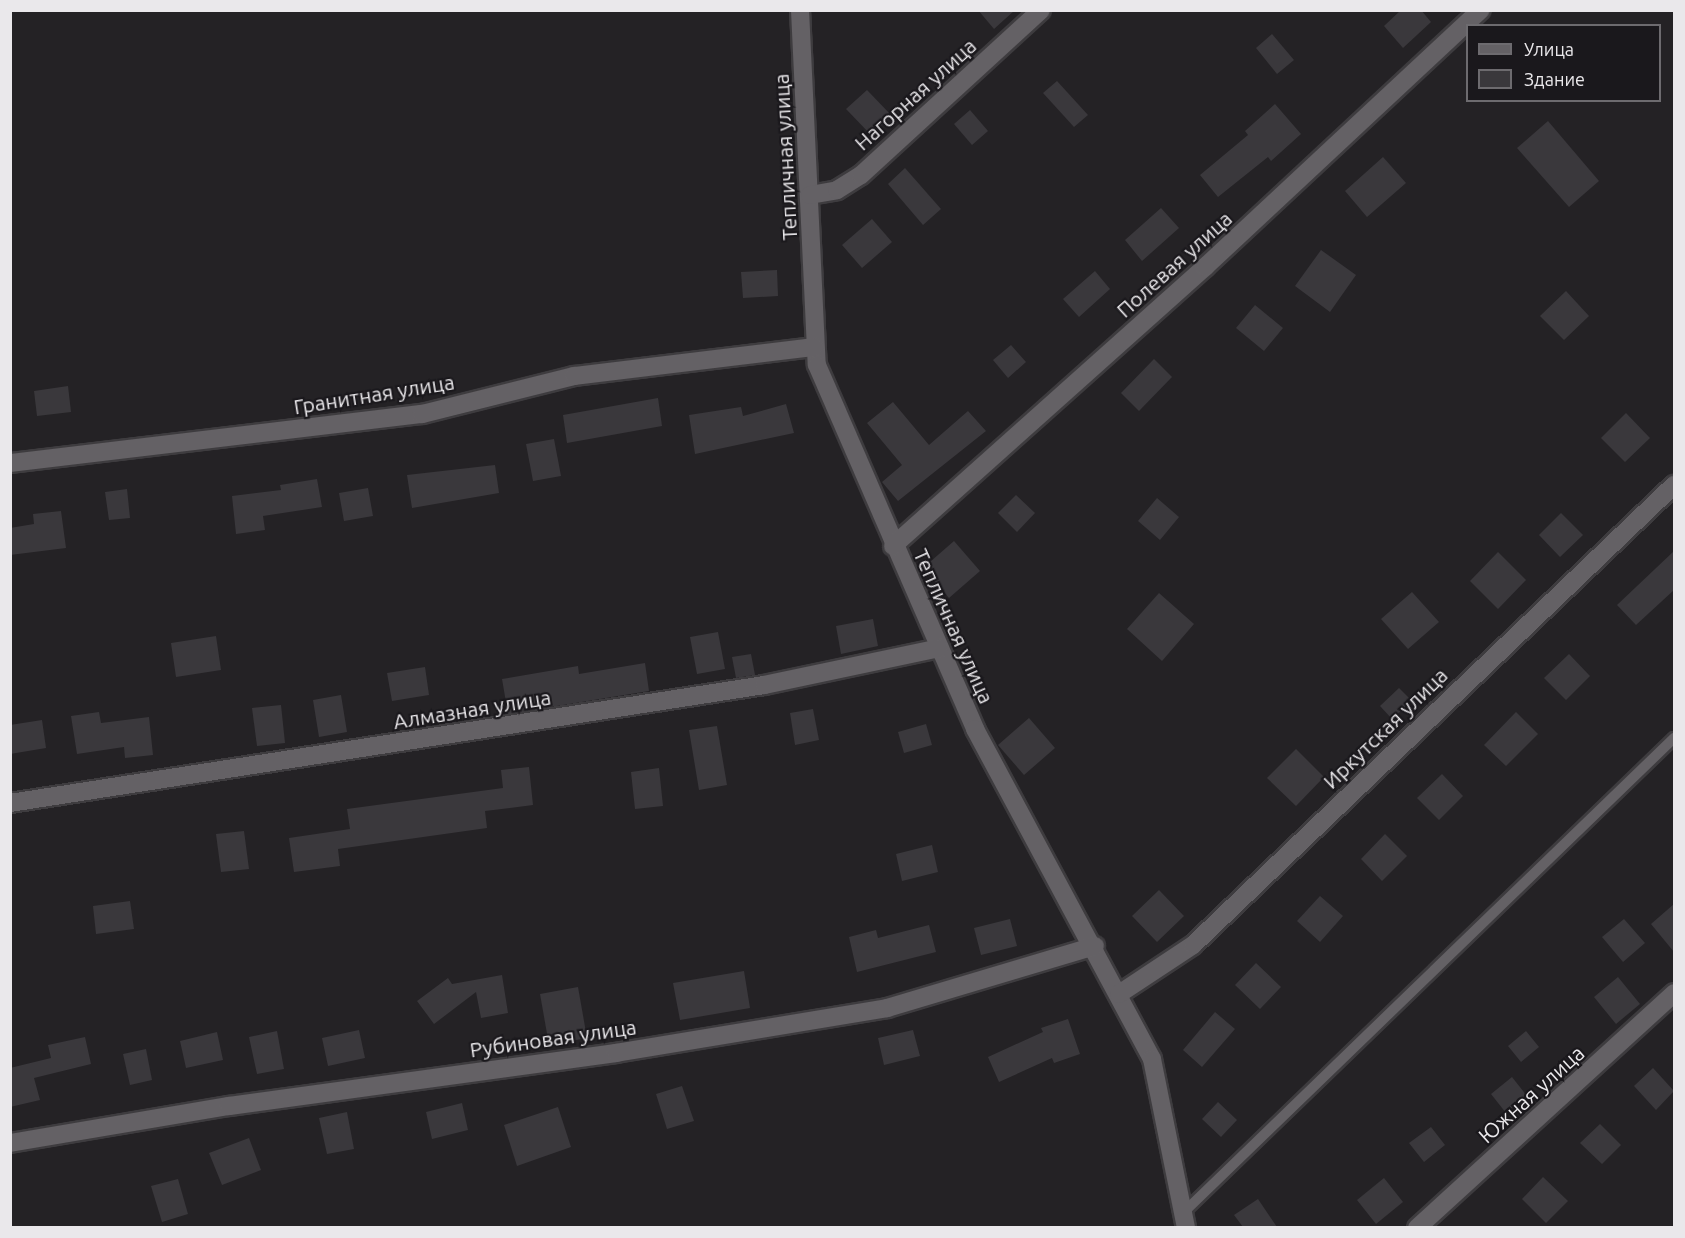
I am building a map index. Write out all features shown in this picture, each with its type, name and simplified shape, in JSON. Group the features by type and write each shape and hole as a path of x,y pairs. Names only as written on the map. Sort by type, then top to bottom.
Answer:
{"street":[{"name":"Тепличная улица","path":"800,10 810,195 814,347 817,365 893,546 975,729 1095,946 1152,1059 1184,1220"},
{"name":"Нагорная улица","path":"810,195 837,190 861,175 1041,10"},
{"name":"Полевая улица","path":"893,546 1205,267 1481,10"},
{"name":"Гранитная улица","path":"10,463 422,414 574,376 814,347"},
{"name":"Иркутская улица","path":"1119,994 1193,945 1674,485"},
{"name":"Алмазная улица","path":"10,803 753,687 939,648"},
{"name":"Рубиновая улица","path":"10,1143 228,1106 616,1053 887,1008 1095,946"},
{"name":"Южная улица","path":"1417,1227 1674,993"}],"lane":[{"path":"1184,1220 1674,738"}],"building":[{"path":"978,10 1015,10 994,29"},
{"path":"1401,10 1421,10 1431,22 1403,48 1384,26"},
{"path":"1272,34 1294,60 1277,74 1256,48"},
{"path":"1057,81 1088,115 1074,127 1043,93"},
{"path":"867,90 892,116 871,135 846,109"},
{"path":"1275,104 1301,134 1271,161 1268,157 1218,197 1200,175 1248,135 1245,131"},
{"path":"970,110 988,131 972,145 954,124"},
{"path":"1548,121 1599,181 1569,207 1517,148"},
{"path":"1383,157 1406,183 1367,217 1345,191"},
{"path":"905,168 941,209 923,225 888,184"},
{"path":"1161,208 1179,228 1142,261 1125,240"},
{"path":"872,219 892,242 862,268 842,245"},
{"path":"1321,250 1356,275 1330,312 1295,286"},
{"path":"777,270 778,296 743,298 741,272"},
{"path":"1095,271 1110,289 1079,317 1063,299"},
{"path":"1566,291 1589,316 1564,340 1540,316"},
{"path":"1255,305 1283,328 1264,351 1236,328"},
{"path":"1011,345 1026,362 1008,378 993,360"},
{"path":"1154,359 1172,377 1139,411 1121,393"},
{"path":"68,386 71,412 37,416 34,391"},
{"path":"658,398 662,426 567,443 563,415"},
{"path":"893,402 929,445 968,411 986,431 898,501 882,482 902,465 867,423"},
{"path":"786,404 794,433 695,454 689,415 741,407 743,416"},
{"path":"1626,413 1650,438 1625,462 1601,438"},
{"path":"554,439 561,476 533,481 526,444"},
{"path":"495,465 499,493 412,508 407,475"},
{"path":"317,479 322,507 263,516 265,530 236,534 232,496 281,490 280,485"},
{"path":"368,488 373,516 344,521 339,493"},
{"path":"127,489 130,518 109,520 105,492"},
{"path":"1016,495 1035,513 1017,532 998,513"},
{"path":"1157,498 1179,517 1160,540 1138,521"},
{"path":"61,511 66,548 10,555 10,528 34,524 33,514"},
{"path":"1561,513 1583,535 1560,557 1539,535"},
{"path":"954,541 980,571 949,598 923,568"},
{"path":"1674,551 1674,590 1636,625 1617,605"},
{"path":"1498,552 1526,580 1498,609 1470,581"},
{"path":"1412,592 1439,622 1408,649 1381,619"},
{"path":"1159,593 1194,624 1162,661 1127,629"},
{"path":"873,619 878,646 841,654 836,626"},
{"path":"718,632 725,669 697,674 690,637"},
{"path":"216,636 221,670 176,677 171,643"},
{"path":"751,654 755,675 736,678 732,657"},
{"path":"1569,654 1590,676 1566,700 1544,678"},
{"path":"645,663 649,691 508,714 502,679 578,666 579,674"},
{"path":"425,667 429,695 392,701 387,673"},
{"path":"1399,688 1412,701 1392,719 1380,706"},
{"path":"341,695 347,732 319,737 313,700"},
{"path":"281,705 285,743 257,746 252,708"},
{"path":"813,709 819,740 795,745 790,713"},
{"path":"99,712 101,723 149,717 153,755 125,758 124,747 77,754 71,716"},
{"path":"1516,712 1538,734 1506,766 1484,745"},
{"path":"1029,718 1055,748 1024,775 998,745"},
{"path":"42,720 46,748 10,754 10,725"},
{"path":"926,724 932,745 904,753 898,732"},
{"path":"717,726 727,785 699,790 689,730"},
{"path":"1296,749 1324,777 1296,806 1267,778"},
{"path":"529,767 533,805 485,811 487,828 338,849 340,866 294,872 289,838 350,829 347,809 503,788 501,770"},
{"path":"659,768 663,806 635,809 631,772"},
{"path":"1442,774 1463,796 1439,820 1417,798"},
{"path":"244,831 249,869 221,872 216,834"},
{"path":"1385,834 1407,856 1382,881 1361,859"},
{"path":"932,845 938,872 902,881 896,854"},
{"path":"1159,890 1184,916 1157,942 1132,916"},
{"path":"1320,896 1343,916 1320,942 1297,921"},
{"path":"130,901 134,929 96,934 93,906"},
{"path":"1674,904 1674,952 1651,924"},
{"path":"1010,919 1017,946 981,955 974,928"},
{"path":"1624,919 1645,943 1623,962 1602,937"},
{"path":"929,925 936,952 857,972 849,937 876,930 878,938"},
{"path":"1256,963 1281,987 1260,1009 1235,985"},
{"path":"744,971 750,1008 680,1020 673,983"},
{"path":"502,975 508,1013 481,1018 476,992 434,1024 417,1001 448,978 452,984"},
{"path":"1618,977 1640,1004 1616,1024 1594,997"},
{"path":"578,987 587,1038 549,1045 540,994"},
{"path":"1215,1012 1235,1029 1202,1067 1183,1050"},
{"path":"1068,1019 1080,1054 1054,1063 1052,1058 999,1082 988,1057 1043,1032 1041,1028"},
{"path":"359,1030 365,1058 328,1066 322,1038"},
{"path":"913,1030 920,1056 884,1065 878,1038"},
{"path":"277,1031 284,1069 257,1074 249,1037"},
{"path":"1526,1031 1539,1047 1521,1062 1508,1046"},
{"path":"217,1032 223,1060 186,1068 180,1041"},
{"path":"85,1037 91,1064 34,1078 40,1100 10,1107 10,1068 51,1058 48,1045"},
{"path":"146,1049 152,1080 130,1085 123,1054"},
{"path":"1653,1068 1674,1091 1656,1110 1634,1086"},
{"path":"1512,1077 1527,1096 1506,1113 1491,1094"},
{"path":"682,1086 694,1121 667,1129 656,1094"},
{"path":"1218,1102 1237,1120 1221,1137 1202,1119"},
{"path":"462,1103 468,1130 432,1139 426,1112"},
{"path":"558,1107 571,1147 517,1166 504,1125"},
{"path":"347,1112 354,1149 327,1154 319,1118"},
{"path":"1600,1124 1621,1145 1602,1164 1580,1143"},
{"path":"1431,1127 1445,1145 1424,1162 1409,1143"},
{"path":"249,1138 261,1170 222,1185 209,1153"},
{"path":"1543,1177 1568,1201 1546,1223 1522,1199"},
{"path":"1384,1178 1403,1202 1376,1224 1357,1200"},
{"path":"178,1179 188,1214 162,1222 151,1186"},
{"path":"1258,1199 1277,1227 1243,1227 1234,1215"}]}
